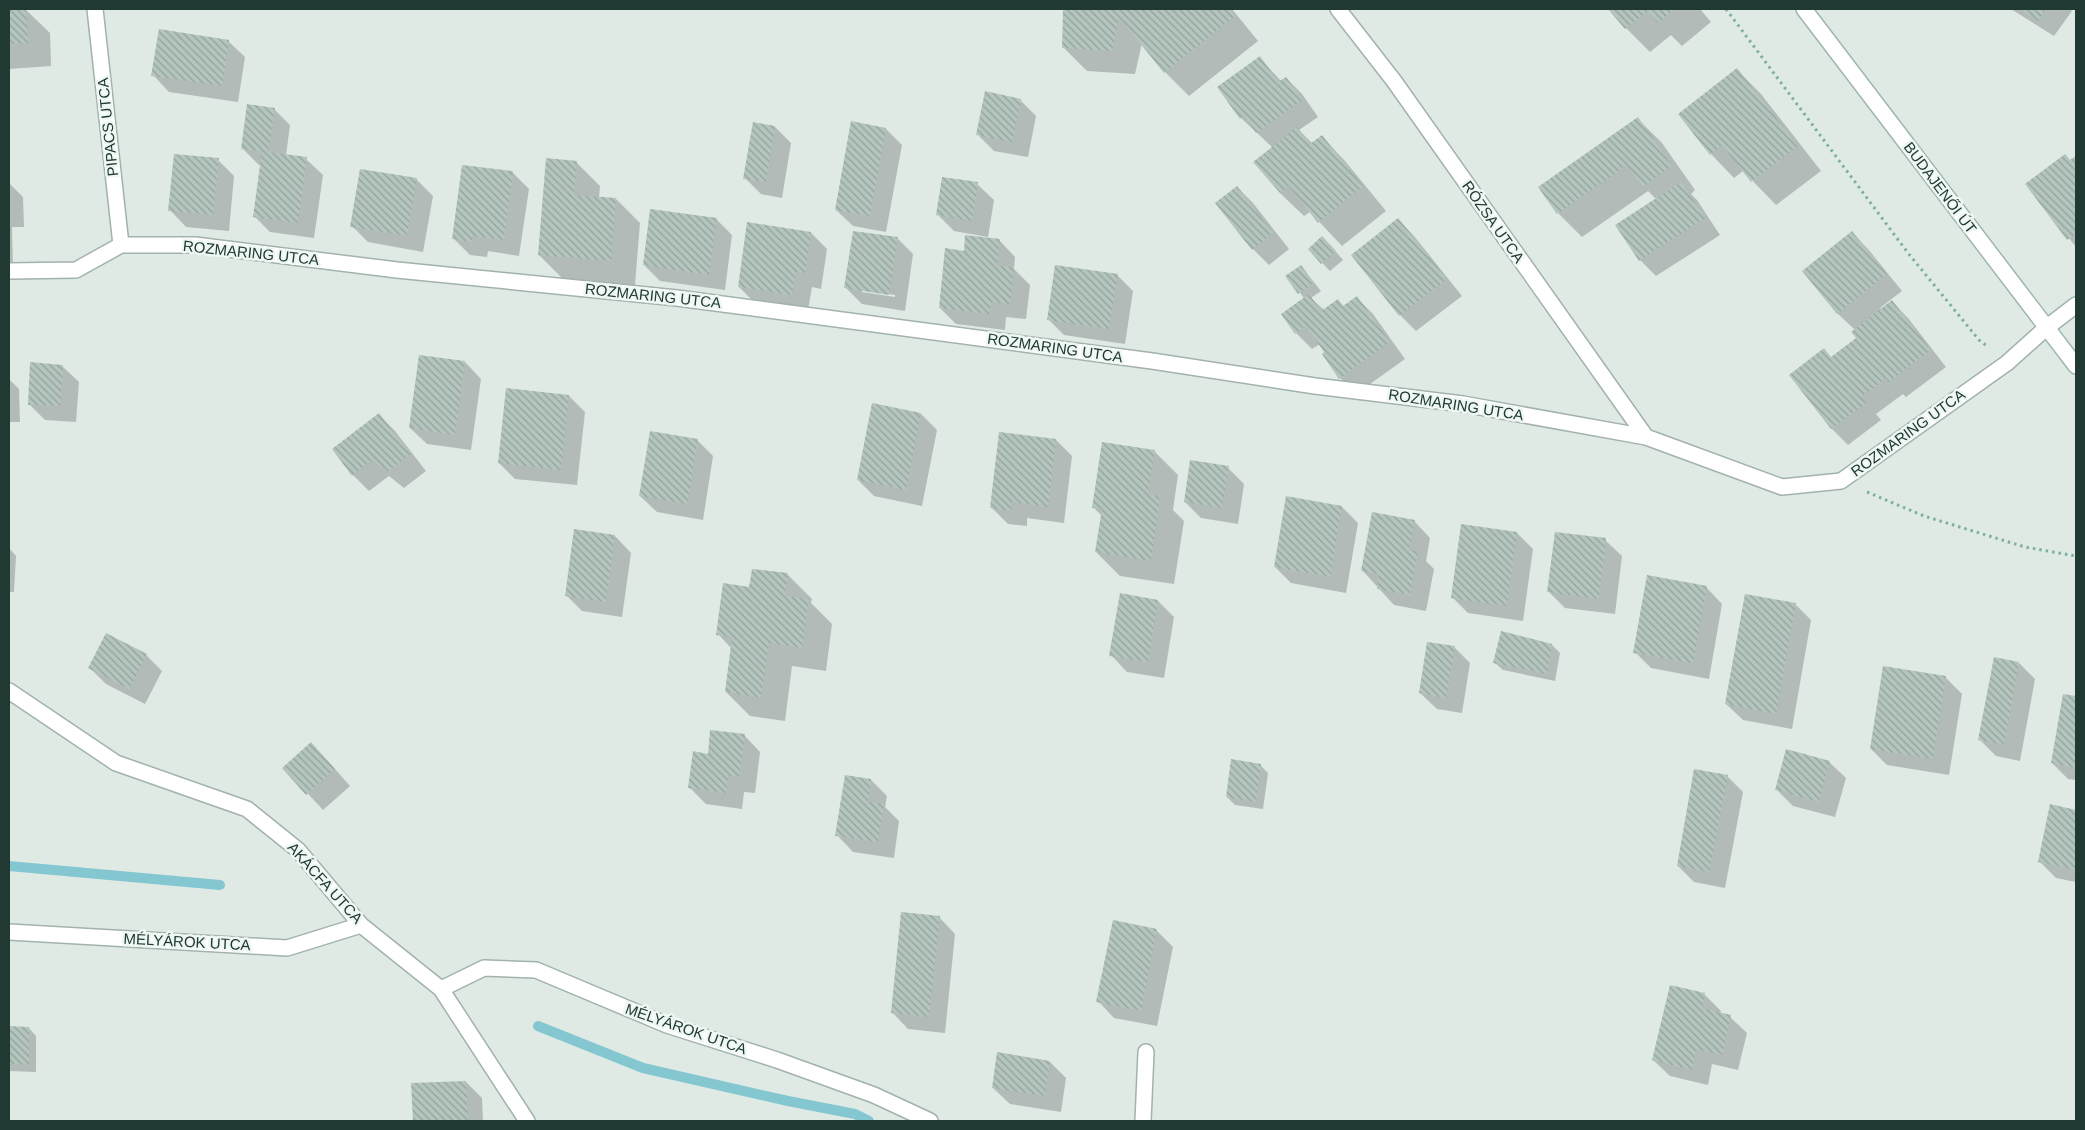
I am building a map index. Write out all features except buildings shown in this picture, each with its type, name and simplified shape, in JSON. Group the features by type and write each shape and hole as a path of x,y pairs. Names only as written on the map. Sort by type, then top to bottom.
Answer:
{"street":[{"name":"PIPACS UTCA","path":"95,9 121,245"},
{"name":"RÓZSA UTCA","path":"1338,9 1400,90 1646,437"},
{"name":"BUDAJENŐI ÚT","path":"1804,9 2076,366"},
{"name":"ROZMARING UTCA","path":"9,271 76,270 121,245 195,245 396,270 677,298 1152,361 1315,386 1463,404 1646,437 1782,487 1841,481 2006,363 2076,305"},
{"name":"AKÁCFA UTCA","path":"9,692 116,763 247,809 298,850 361,925 441,990 527,1121"},
{"name":"MÉLYÁROK UTCA","path":"9,932 287,948 361,925"},
{"name":"MÉLYÁROK UTCA","path":"441,990 484,968 536,970 667,1024 777,1060 874,1095 930,1121"},
{"path":"1143,1121 1146,1052"}],"path":[{"path":"1726,9 1908,253 1979,340 2006,363"},
{"path":"1841,481 1924,516 2026,547 2076,556"}],"waterway":[{"path":"9,866 220,885"},
{"path":"538,1026 643,1068 788,1101 855,1114 869,1121"}]}
